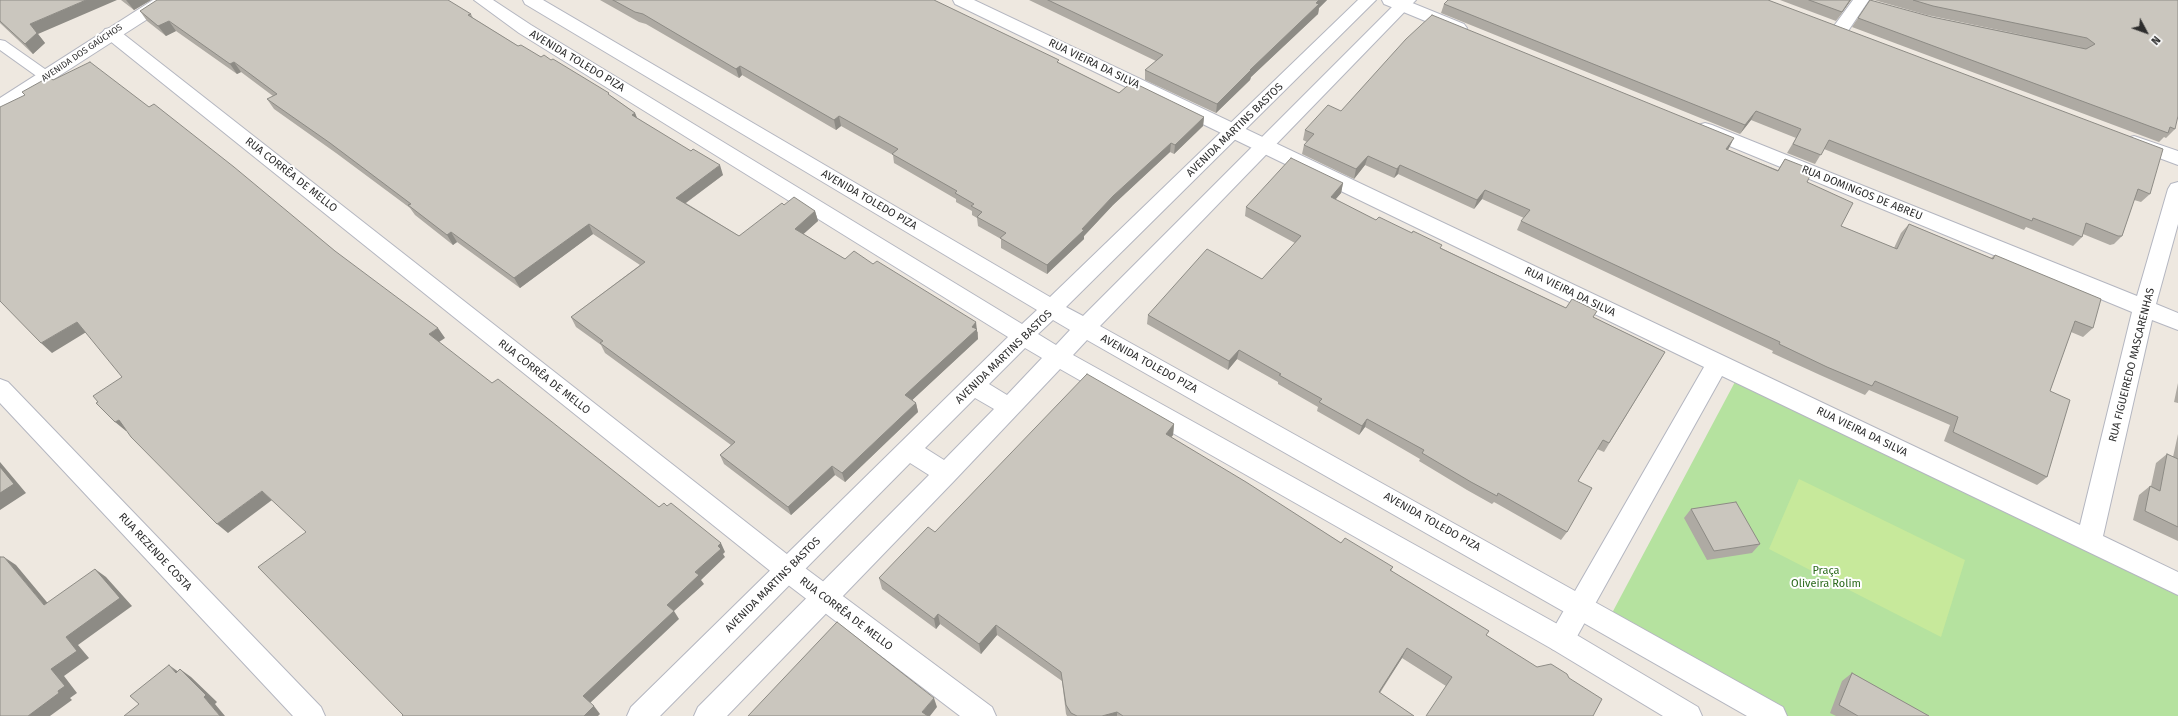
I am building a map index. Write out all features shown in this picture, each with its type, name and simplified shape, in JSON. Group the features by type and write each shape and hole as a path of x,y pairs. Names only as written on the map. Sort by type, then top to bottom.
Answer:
{"street":[{"name":"AVENIDA DOS GAÚCHOS","path":"0,106 47,77 111,33 165,0"},
{"name":"AVENIDA TOLEDO PIZA","path":"482,0 525,29 1058,357 1561,640 1688,716"},
{"name":"AVENIDA TOLEDO PIZA","path":"531,0 552,14 1054,308 1085,328 1581,606 1773,716"},
{"name":"RUA VIEIRA DA SILVA","path":"961,0 2178,584"},
{"name":"AVENIDA MARTINS BASTOS","path":"641,716 1024,335 1054,308 1368,0"},
{"path":"708,716 823,597 946,474 1085,328 1265,146 1400,2 1476,35"},
{"path":"1840,30 1866,2"},
{"path":"525,29 552,14"},
{"name":"RUA CORRÊA DE MELLO","path":"111,33 788,570 982,716"},
{"name":"RUA DOMINGOS DE ABREU","path":"1689,122 2178,322"},
{"path":"2119,136 2178,158"},
{"path":"746,164 773,144"},
{"name":"RUA FIGUEIREDO MASCARENHAS","path":"2089,541 2144,308 2178,189"},
{"path":"1561,640 1718,363"},
{"path":"973,386 1010,407"},
{"name":"RUA REZENDE COSTA","path":"0,388 311,716"},
{"path":"909,450 946,474"}],"lane":[{"path":"0,44 47,77"}],"green space":[{"name":"Praça Oliveira Rolim","path":"1736,380 2178,595 2178,716 1788,716 1612,613"},
{"path":"1799,479 1965,560 1941,637 1769,549"}],"building":[{"path":"0,0 86,0 30,24 37,33 25,44 0,21"},
{"path":"157,0 448,0 471,14 468,15 518,46 521,45 541,57 544,55 551,60 553,59 609,93 608,94 635,113 632,115 691,151 693,149 720,165 676,198 739,236 782,203 784,205 794,197 815,211 795,229 845,259 854,251 873,264 877,261 976,322 972,327 977,329 905,395 916,403 842,473 832,466 788,507 720,455 735,442 600,343 603,341 571,317 645,262 589,224 514,278 451,232 447,235 408,205 411,204 330,143 267,99 277,94 234,62 230,64 169,21 158,26 140,11"},
{"path":"613,0 934,0 1059,60 1057,62 1119,93 1132,82 1204,117 1175,145 1171,143 1113,196 1082,229 1084,230 1047,265 1000,238 1006,233 977,217 982,212 971,206 974,204 955,193 957,191 892,154 898,149 839,116 834,120 740,66 736,69 643,14 635,12"},
{"path":"1048,0 1319,0 1316,3 1319,4 1217,104 1145,70 1163,55"},
{"path":"1448,0 1768,0 2163,149 2150,194 2138,189 2122,236 2118,236 2086,223 2082,237 2033,218 2032,221 1829,140 1821,155 1793,144 1801,129 1756,111 1745,125 1444,4"},
{"path":"1809,0 1850,0 1842,12"},
{"path":"1870,0 1932,17 2086,49 2095,44 2087,38 1933,6 1913,0 2178,0 2178,116 2175,129 2170,127 2168,133 1858,18"},
{"path":"1432,15 1734,138 1726,149 1778,171 1785,159 1813,170 1807,182 1853,203 1841,226 1897,249 1909,224 1993,259 1995,255 2101,299 2093,328 2075,321 2050,391 2070,400 2047,477 1953,432 1958,417 1875,381 1872,386 1827,367 1779,344 1780,342 1521,221 1530,210 1485,190 1477,200 1400,165 1397,169 1368,156 1356,169 1304,145 1314,134 1305,130 1328,105 1341,111 1406,39"},
{"path":"90,62 149,107 154,104 234,167 335,251 438,328 429,334 492,383 498,379 659,507 664,503 667,506 671,503 721,543 718,546 721,549 695,572 699,575 667,605 674,611 583,696 594,706 584,716 402,716 403,715 258,567 306,532 262,491 217,524 131,437 119,420 115,422 96,403 98,402 93,396 122,377 77,322 41,343 0,301 0,107 25,95 22,92 49,77 53,80"},
{"path":"1291,158 1343,183 1331,197 1376,220 1379,217 1412,233 1413,231 1442,245 1440,248 1566,308 1572,299 1597,311 1593,317 1665,352 1609,443 1603,440 1578,481 1592,488 1567,532 1498,493 1497,496 1471,482 1422,453 1424,450 1367,419 1362,426 1319,402 1322,399 1239,350 1229,361 1148,315 1207,249 1262,279 1301,236 1246,207"},
{"path":"1087,374 1174,424 1166,434 1246,482 1341,543 1345,538 1393,567 1390,570 1489,631 1486,635 1537,667 1551,664 1567,674 1569,678 1602,699 1593,716 1426,716 1452,677 1407,648 1379,692 1414,716 1123,716 1117,712 1102,716 1077,716 1071,713 1066,705 1061,672 996,625 979,644 938,614 934,619 879,578 928,527 935,532"},
{"path":"2167,454 2178,459 2178,527 2145,511 2150,486 2160,491"},
{"path":"0,467 14,484 0,493"},
{"path":"1736,502 1760,544 1714,551 1691,509"},
{"path":"0,557 4,557 44,605 95,569 120,598 66,637 77,651 51,669 65,686 58,691 59,693 28,716 0,716"},
{"path":"837,622 934,698 922,712 928,716 748,716"},
{"path":"169,665 176,673 180,669 206,695 204,697 220,716 124,716 139,704 130,696"},
{"path":"1852,673 1929,716 1858,716 1839,705"}]}
